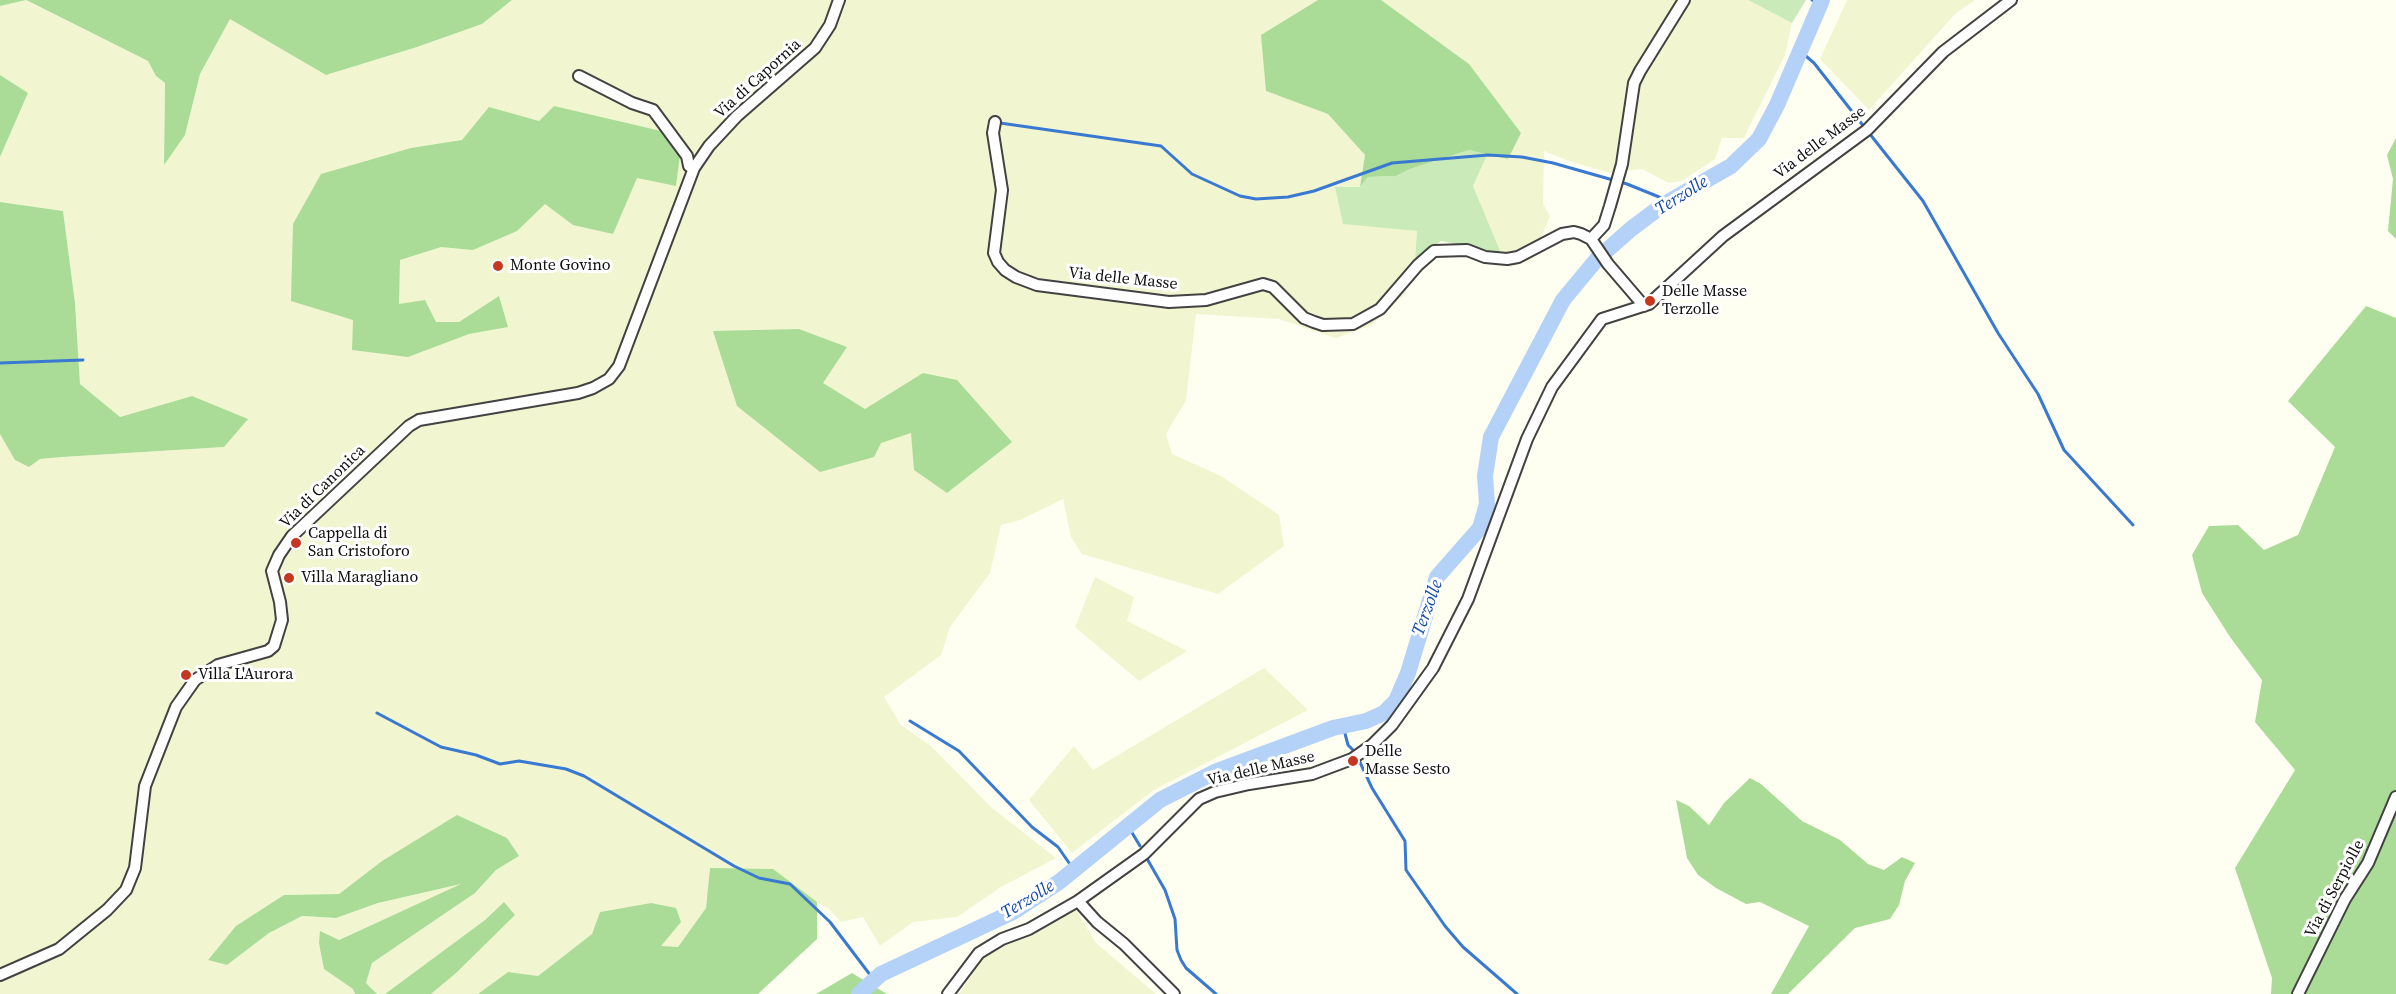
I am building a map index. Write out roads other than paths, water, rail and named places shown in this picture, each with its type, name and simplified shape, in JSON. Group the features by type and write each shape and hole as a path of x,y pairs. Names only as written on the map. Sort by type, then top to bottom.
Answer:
{"street":[{"name":"Via di Capornia","path":"709,146 737,116 815,48 830,25 838,0"},
{"path":"1644,306 1608,264 1592,241 1604,225 1622,164 1634,83 1684,0"},
{"name":"Via delle Masse","path":"948,994 979,953 1002,939 1029,929 1078,901 1144,854 1199,800 1215,792 1249,784 1312,774 1346,761 1372,745 1392,725 1433,668 1468,599 1527,439 1552,387 1602,319 1644,306 1723,236 1867,130 1943,52 2011,0"},
{"path":"579,76 632,103 654,110 687,156 689,166 694,168"},
{"name":"Via delle Masse","path":"995,122 993,133 1002,190 994,253 1005,270 1037,285 1169,302 1206,300 1263,284 1273,287 1304,318 1330,325 1353,324 1380,309 1418,265 1434,251 1458,249 1496,259 1507,259 1518,258 1567,233 1581,234 1592,241"},
{"name":"Via di Canonica","path":"0,975 59,949 107,910 126,890 135,868 145,786 176,707 195,680 218,664 268,651 274,646 282,620 272,571 279,555 292,536 409,426 419,420 578,393 609,379 619,366 694,168 709,146"},
{"name":"Via di Serpiolle","path":"2298,994 2345,899 2368,862 2396,797"},
{"path":"1078,901 1097,922 1131,951 1174,994"}],"waterway":[{"path":"1812,0 1820,4"},
{"name":"Terzolle","path":"859,994 881,974 1013,912 1059,882 1160,800 1217,771 1333,728 1366,721 1384,713 1396,701 1408,673 1437,577 1480,528 1487,504 1485,476 1491,437 1563,300 1597,259 1631,229 1663,205 1731,166 1759,139 1777,105 1822,0"},
{"path":"1800,51 1814,63 1865,128"},
{"path":"1000,123 1161,146 1192,174 1240,196 1256,199 1288,197 1314,191 1392,163 1488,155 1522,157 1553,163 1627,184 1669,201"},
{"path":"1869,133 1923,201 1998,333 2038,394 2064,450 2133,525"},
{"path":"0,363 83,360"},
{"path":"377,713 441,747 476,755 500,764 519,761 566,769 584,776 734,866 759,878 790,884 830,922 874,980"},
{"path":"910,721 959,751 1032,827 1058,847 1074,870"},
{"path":"1343,726 1348,745 1355,752"},
{"path":"1358,758 1372,788 1405,841 1406,870 1445,926 1463,947 1517,994"},
{"path":"1128,826 1140,846"},
{"path":"1146,857 1165,890 1175,919 1177,950 1181,960 1186,968 1216,994"}],"place":[{"name":"Monte Govino","path":"498,266"},
{"name":"Delle Masse Terzolle","path":"1650,301"},
{"name":"Cappella di San Cristoforo","path":"296,543"},
{"name":"Villa Maragliano","path":"289,578"},
{"name":"Villa L'Aurora","path":"186,675"},
{"name":"Delle Masse Sesto","path":"1353,761"}]}
